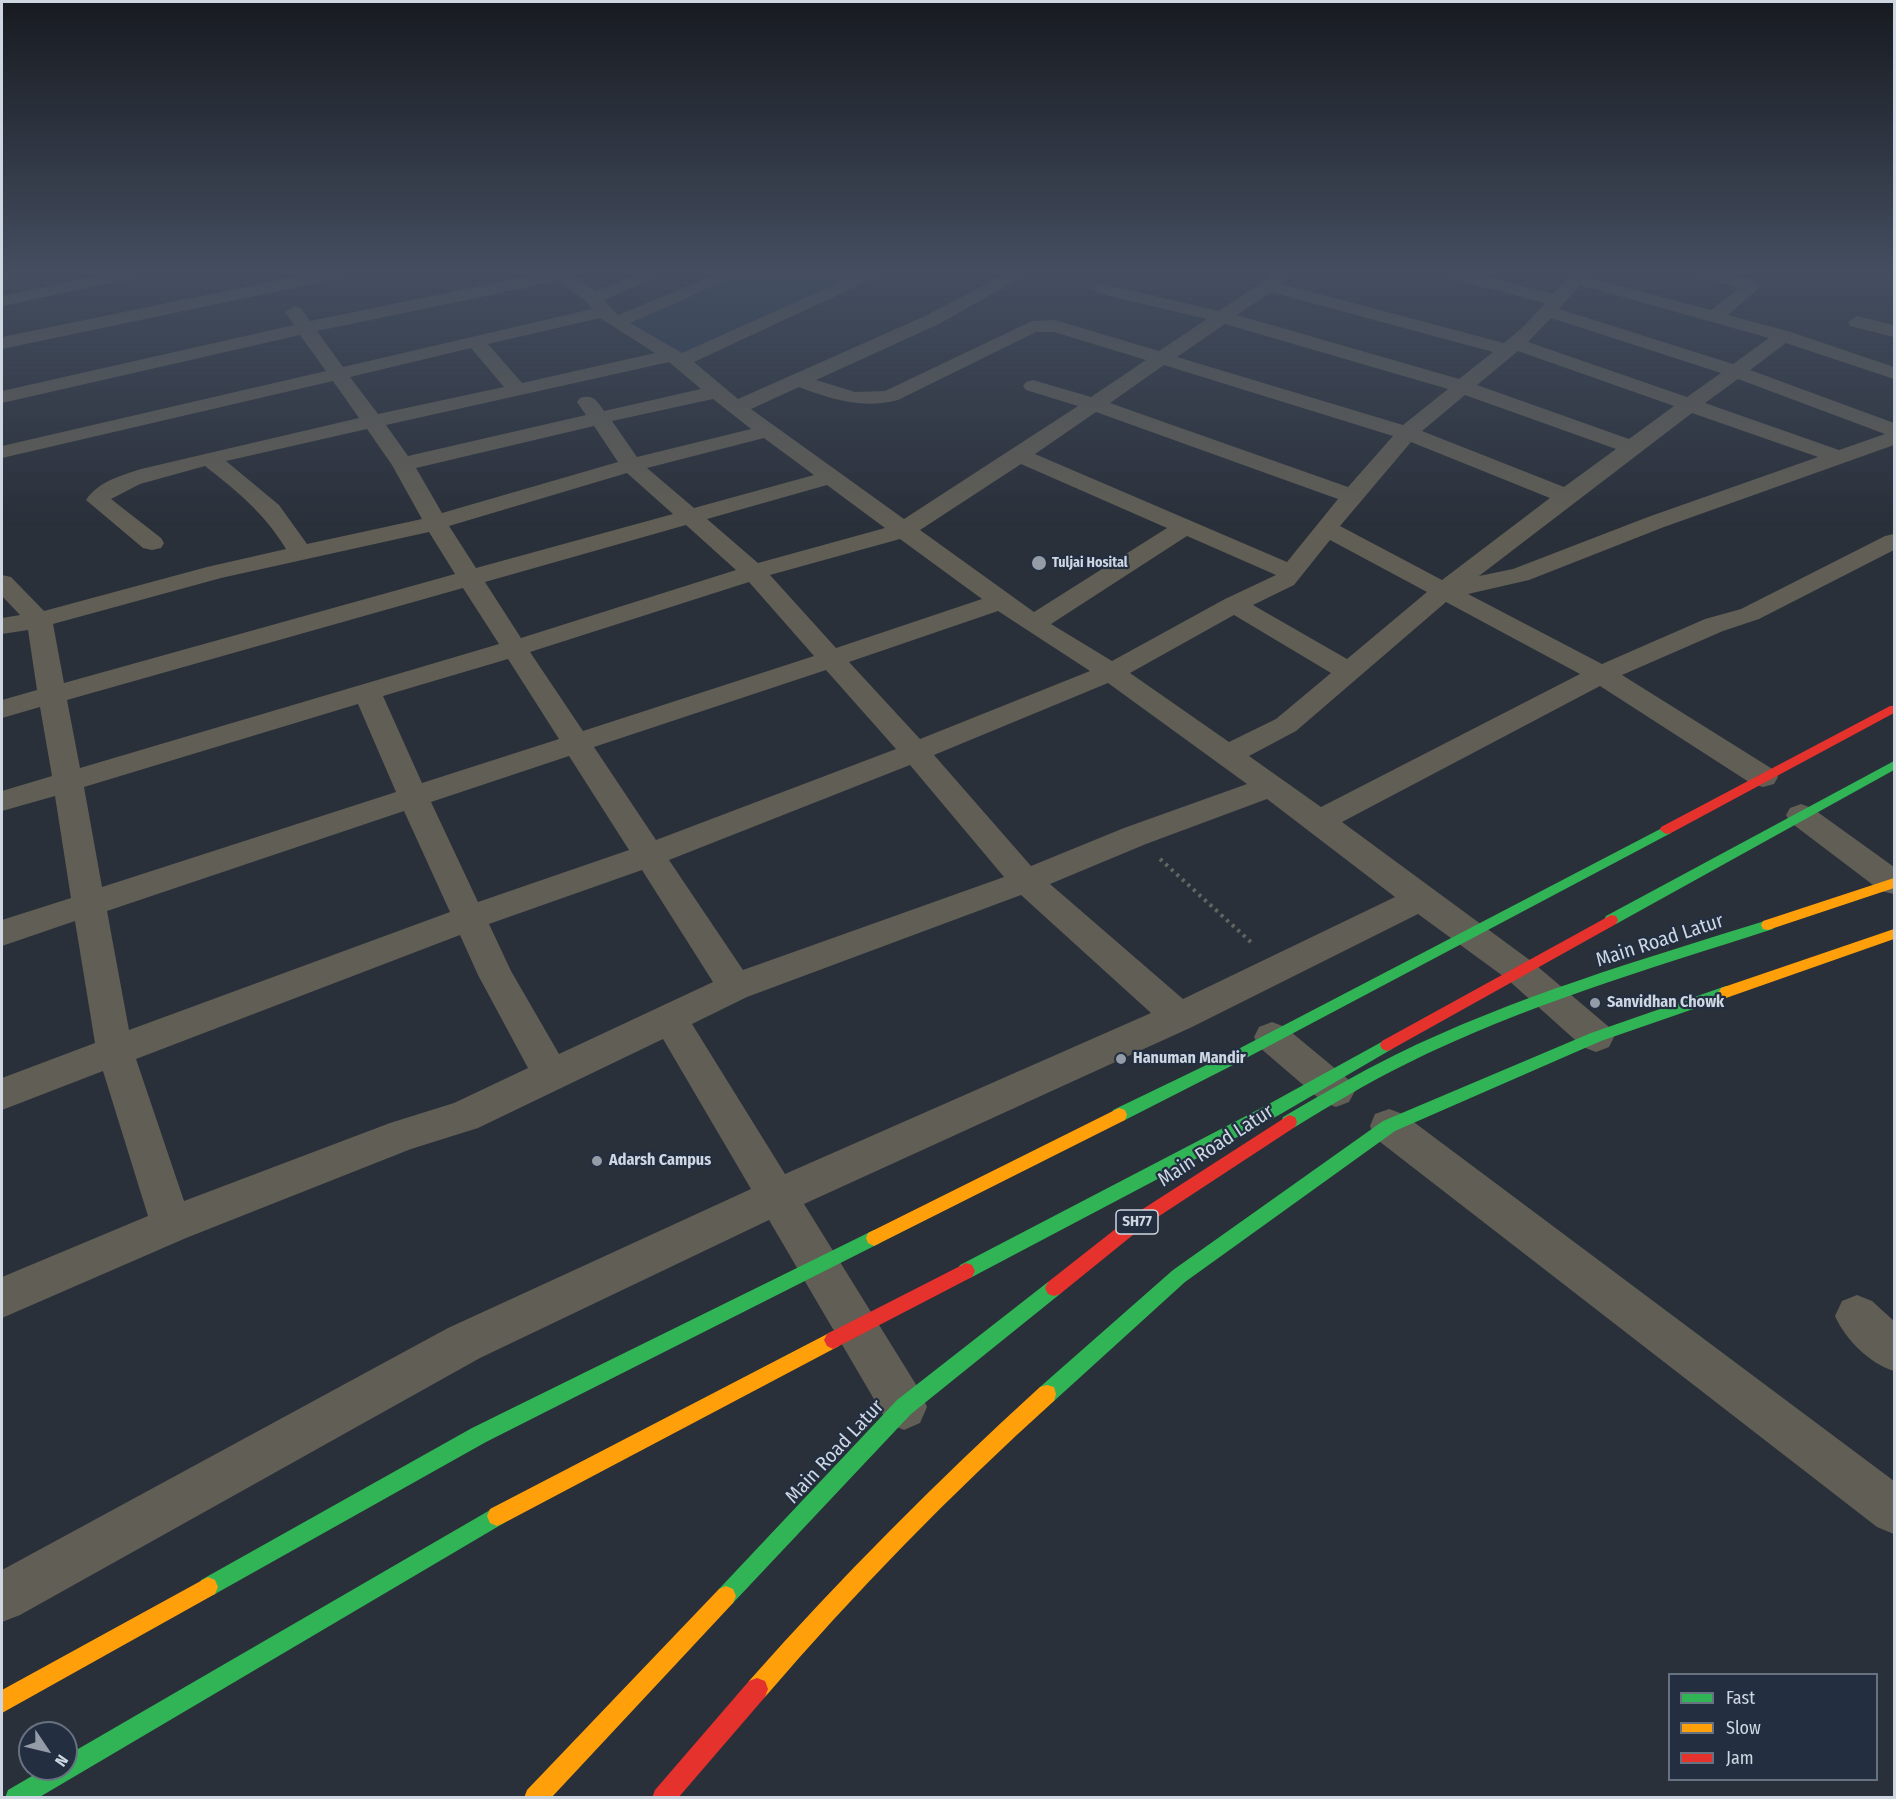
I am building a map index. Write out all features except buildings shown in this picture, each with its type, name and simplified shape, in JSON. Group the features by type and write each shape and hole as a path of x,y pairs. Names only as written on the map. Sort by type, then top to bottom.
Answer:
{"street":[{"path":"2,397 178,357"},
{"path":"326,357 403,464 435,523 469,578 735,987"},
{"path":"2,452 407,357"},
{"path":"489,357 517,390"},
{"path":"403,464 599,418 726,400 798,380 849,357"},
{"path":"798,380 852,399 877,400 891,396 970,357"},
{"path":"2,801 515,648 754,572 904,530 1162,357 1407,433 1568,497"},
{"path":"1360,357 1463,387 1632,447"},
{"path":"2,1094 469,918 592,877 915,752 1111,672 1234,604 1285,580 1352,496 1407,433 1500,357"},
{"path":"1544,357 1690,403 1838,457"},
{"path":"1697,357 1894,430"},
{"path":"1226,756 1286,725 1444,591 1754,357"},
{"path":"1846,357 1894,373"},
{"path":"152,543 98,500 102,493 122,483 209,458 568,378 677,358 767,431 1033,624 1111,672 1319,822 1518,970 1596,1037"},
{"path":"568,378 631,465 754,572 915,752 1026,881 1179,1017"},
{"path":"1033,386 1093,404 1352,496"},
{"path":"2,626 39,620 300,552 435,523 631,465 767,431"},
{"path":"1444,591 1520,575 1656,522 1894,438"},
{"path":"1019,455 1292,573"},
{"path":"209,458 264,501 282,521 300,552"},
{"path":"2,709 831,477"},
{"path":"1033,624 1185,527"},
{"path":"1326,528 1601,674 1763,777"},
{"path":"1319,822 1601,674 1714,626 1750,614 1894,541"},
{"path":"2,582 39,620 91,904 115,1051 171,1225"},
{"path":"2,933 1002,601"},
{"path":"1234,604 1348,672"},
{"path":"367,691 495,975 551,1075"},
{"path":"2,1702 479,1435 1272,1037 1894,709"},
{"path":"78,1761 505,1511 1273,1110 1329,1086 1518,970 1894,765"},
{"path":"2,1298 171,1225 404,1135 464,1116 735,987 1026,881 1136,836 1268,787"},
{"path":"1801,815 1894,883"},
{"name":"Main Road Latur","path":"534,1797 904,1407 1138,1221 1329,1086 1550,997 1894,883"},
{"path":"2,1597 464,1343 778,1196 1179,1017 1420,899"},
{"path":"663,1797 793,1647 970,1462 1179,1276 1389,1126 1596,1037 1894,934"},
{"path":"670,1019 820,1265 854,1328 904,1407"},
{"path":"1272,1037 1329,1086"},
{"path":"1389,1126 1894,1510"},
{"path":"1857,1316 1894,1350"},
{"path":"16,1797 44,1781"}],"path":[{"path":"1136,836 1279,968"}],"shaded area":[{"path":"675,357 690,357 681,361"}],"traffic: fast":[{"path":"1611,920 1894,765"},
{"path":"1119,1115 1228,1061 1666,830"},
{"path":"1289,1122 1344,1089 1461,1032 1584,986 1768,925"},
{"path":"1047,1394 1179,1276 1389,1126 1596,1037 1726,992"},
{"path":"966,1271 1273,1110 1387,1045"},
{"path":"208,1587 479,1435 874,1238"},
{"path":"726,1596 904,1407 1054,1288"},
{"path":"78,1761 497,1516"},
{"path":"16,1798 45,1781"}],"traffic: slow":[{"path":"1768,925 1894,883"},
{"path":"1726,992 1894,934"},
{"path":"874,1238 1119,1115"},
{"path":"497,1516 833,1340"},
{"path":"757,1689 825,1612 897,1537 1047,1394"},
{"path":"2,1702 208,1587"},
{"path":"535,1798 726,1596"}],"traffic: jam":[{"path":"1666,830 1894,709"},
{"path":"1387,1045 1611,920"},
{"path":"1054,1288 1138,1221 1289,1122"},
{"path":"833,1340 966,1271"},
{"path":"663,1798 757,1689"}],"place":[{"name":"Tuljai Hosital","path":"1039,563"},
{"name":"Sanvidhan Chowk","path":"1595,1003"},
{"name":"Hanuman Mandir","path":"1121,1059"},
{"name":"Adarsh Campus","path":"597,1161"}]}
